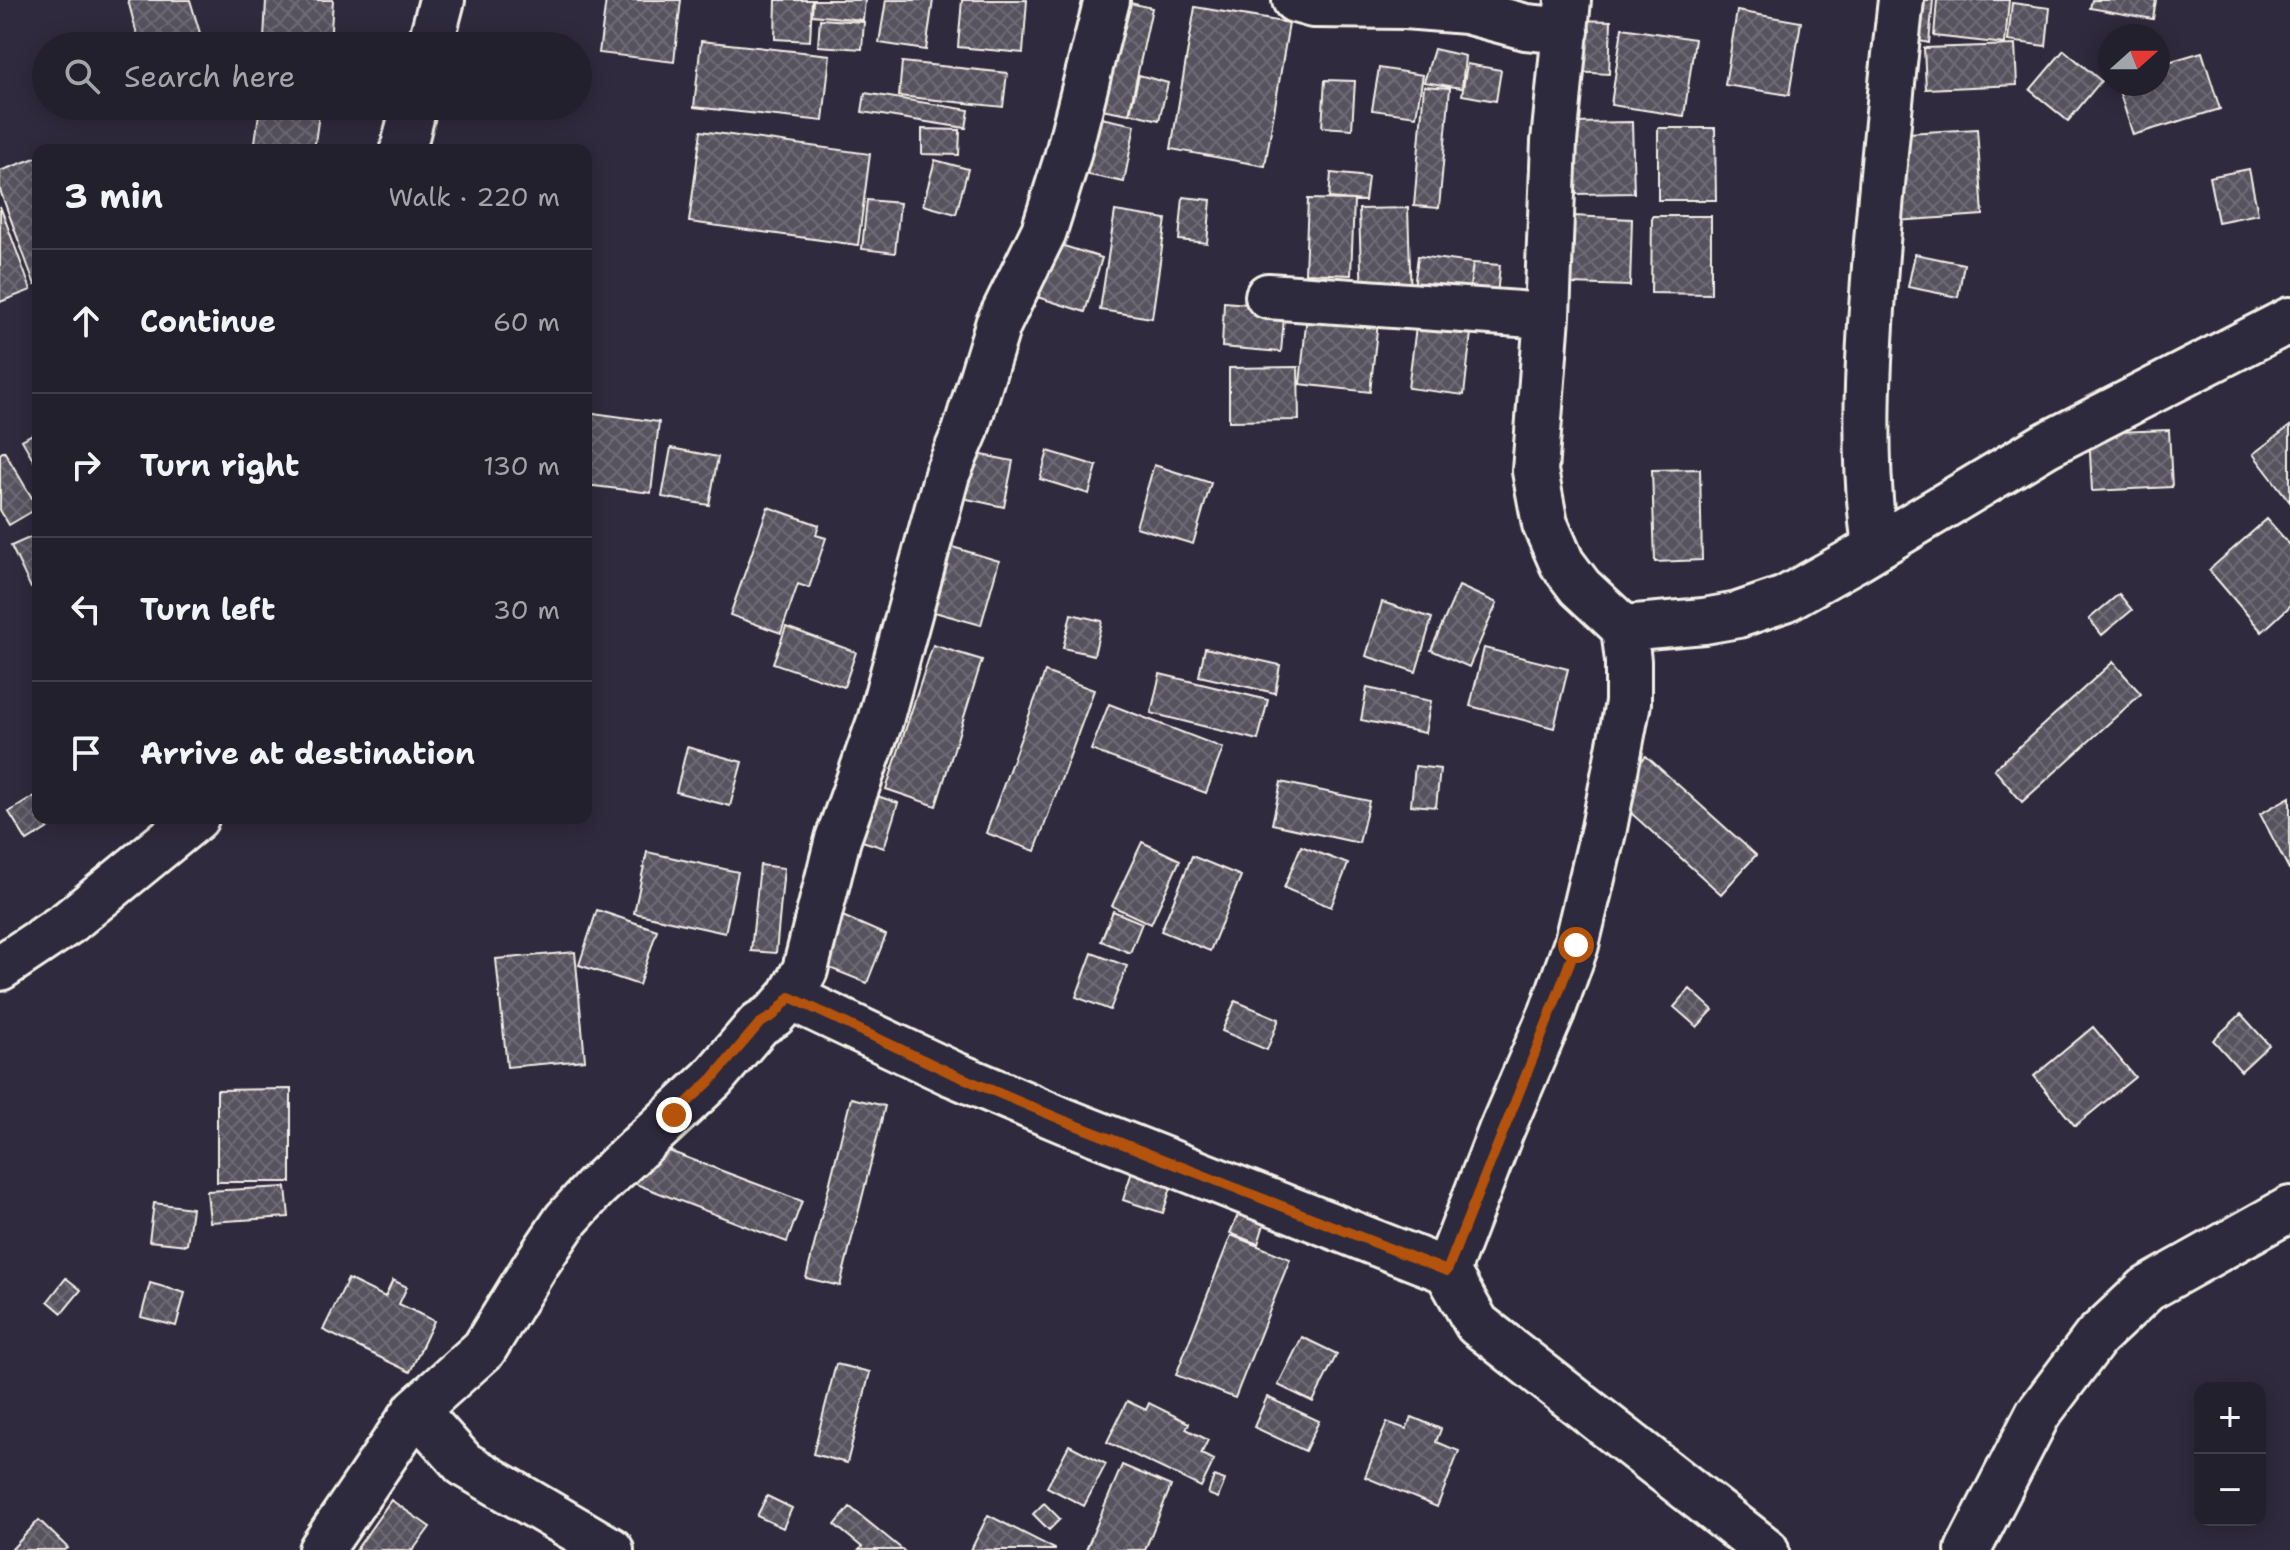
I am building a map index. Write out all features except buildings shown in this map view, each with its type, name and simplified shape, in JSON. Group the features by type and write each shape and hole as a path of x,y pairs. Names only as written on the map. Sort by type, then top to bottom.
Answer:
{"street":[{"path":"434,32 442,0"},
{"path":"321,1550 416,1410 484,1349 566,1220 595,1188 712,1079 759,1024 774,1015 790,997 805,970 838,839 880,721 947,474 965,432 998,325 1044,231 1067,158 1107,0"},
{"path":"1295,0 1313,5 1405,6 1466,11 1526,27 1567,16 1554,142 1547,316 1535,471 1545,524 1562,563 1580,587 1624,628 1628,703 1604,828 1576,945 1447,1271"},
{"path":"1875,546 1868,411 1871,317 1901,0"},
{"path":"404,144 410,120"},
{"path":"1268,296 1547,316"},
{"path":"1624,628 1738,615 1785,599 2046,445 2290,320"},
{"path":"0,968 69,922 189,824"},
{"path":"790,997 1022,1103 1447,1271 1477,1324 1766,1550"},
{"path":"1968,1550 2038,1414 2096,1337 2147,1289 2290,1209"},
{"path":"416,1410 464,1464 611,1550"}],"route":[{"path":"674,1115 712,1079 759,1024 774,1015 790,997 951,1073 1065,1121 1447,1271 1576,945"}]}
